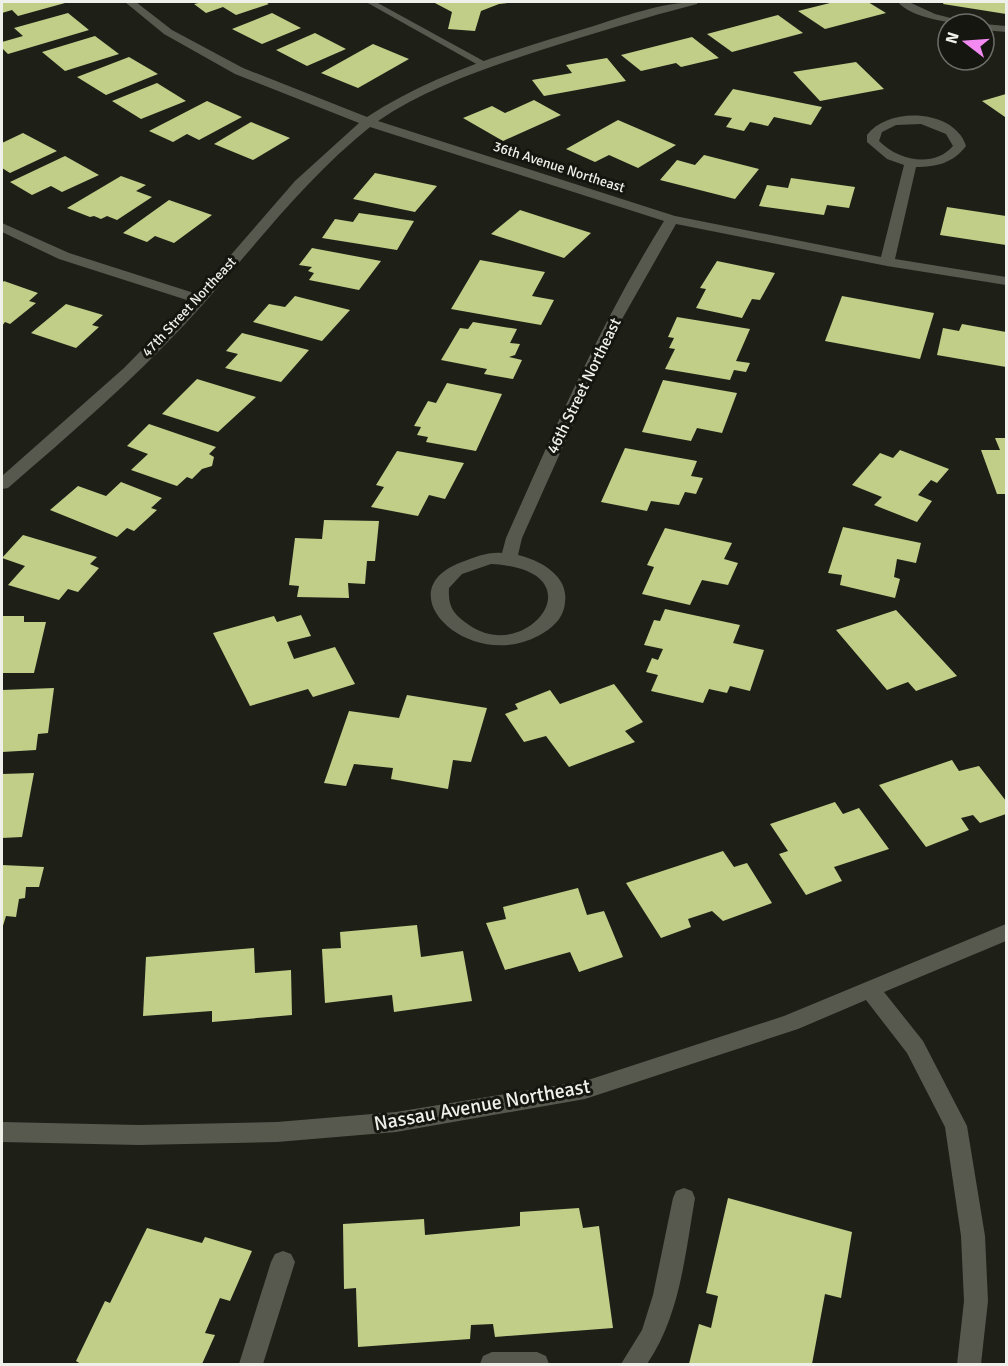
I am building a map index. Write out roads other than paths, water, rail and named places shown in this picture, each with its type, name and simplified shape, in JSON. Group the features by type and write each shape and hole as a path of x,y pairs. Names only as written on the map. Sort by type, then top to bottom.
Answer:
{"street":[{"name":"36th Avenue Northeast","path":"129,2 168,32 239,71 368,122 672,219 887,262 1006,281"},
{"name":"47th Street Northeast","path":"2,484 96,404 199,299 302,179 368,122 439,84 484,64 621,19 693,2"},
{"path":"921,120 945,127 958,140 960,146 948,158 925,163 911,162 898,159 878,148 873,142 873,135 877,129 896,121 921,120"},
{"path":"887,262 911,162"},
{"name":"46th Street Northeast","path":"509,559 514,538 581,387 653,247 672,219"},
{"path":"2,227 64,256 199,299"},
{"path":"509,559 534,566 553,580 558,592 558,605 552,617 541,628 507,639 470,635 455,627 444,616 439,604 440,591 446,579 457,569 473,562 509,559"},
{"name":"Nassau Avenue Northeast","path":"2,1132 139,1135 277,1131 396,1122 585,1090 790,1023 871,991 1006,932"},
{"path":"871,991 915,1047 956,1126 973,1236 976,1301 969,1365"},
{"path":"633,1365 652,1336 665,1295 684,1198"},
{"path":"251,1365 283,1262"},
{"path":"492,1365 537,1365"}],"lane":[{"path":"370,2 484,64"},
{"path":"902,2 936,17"}]}
